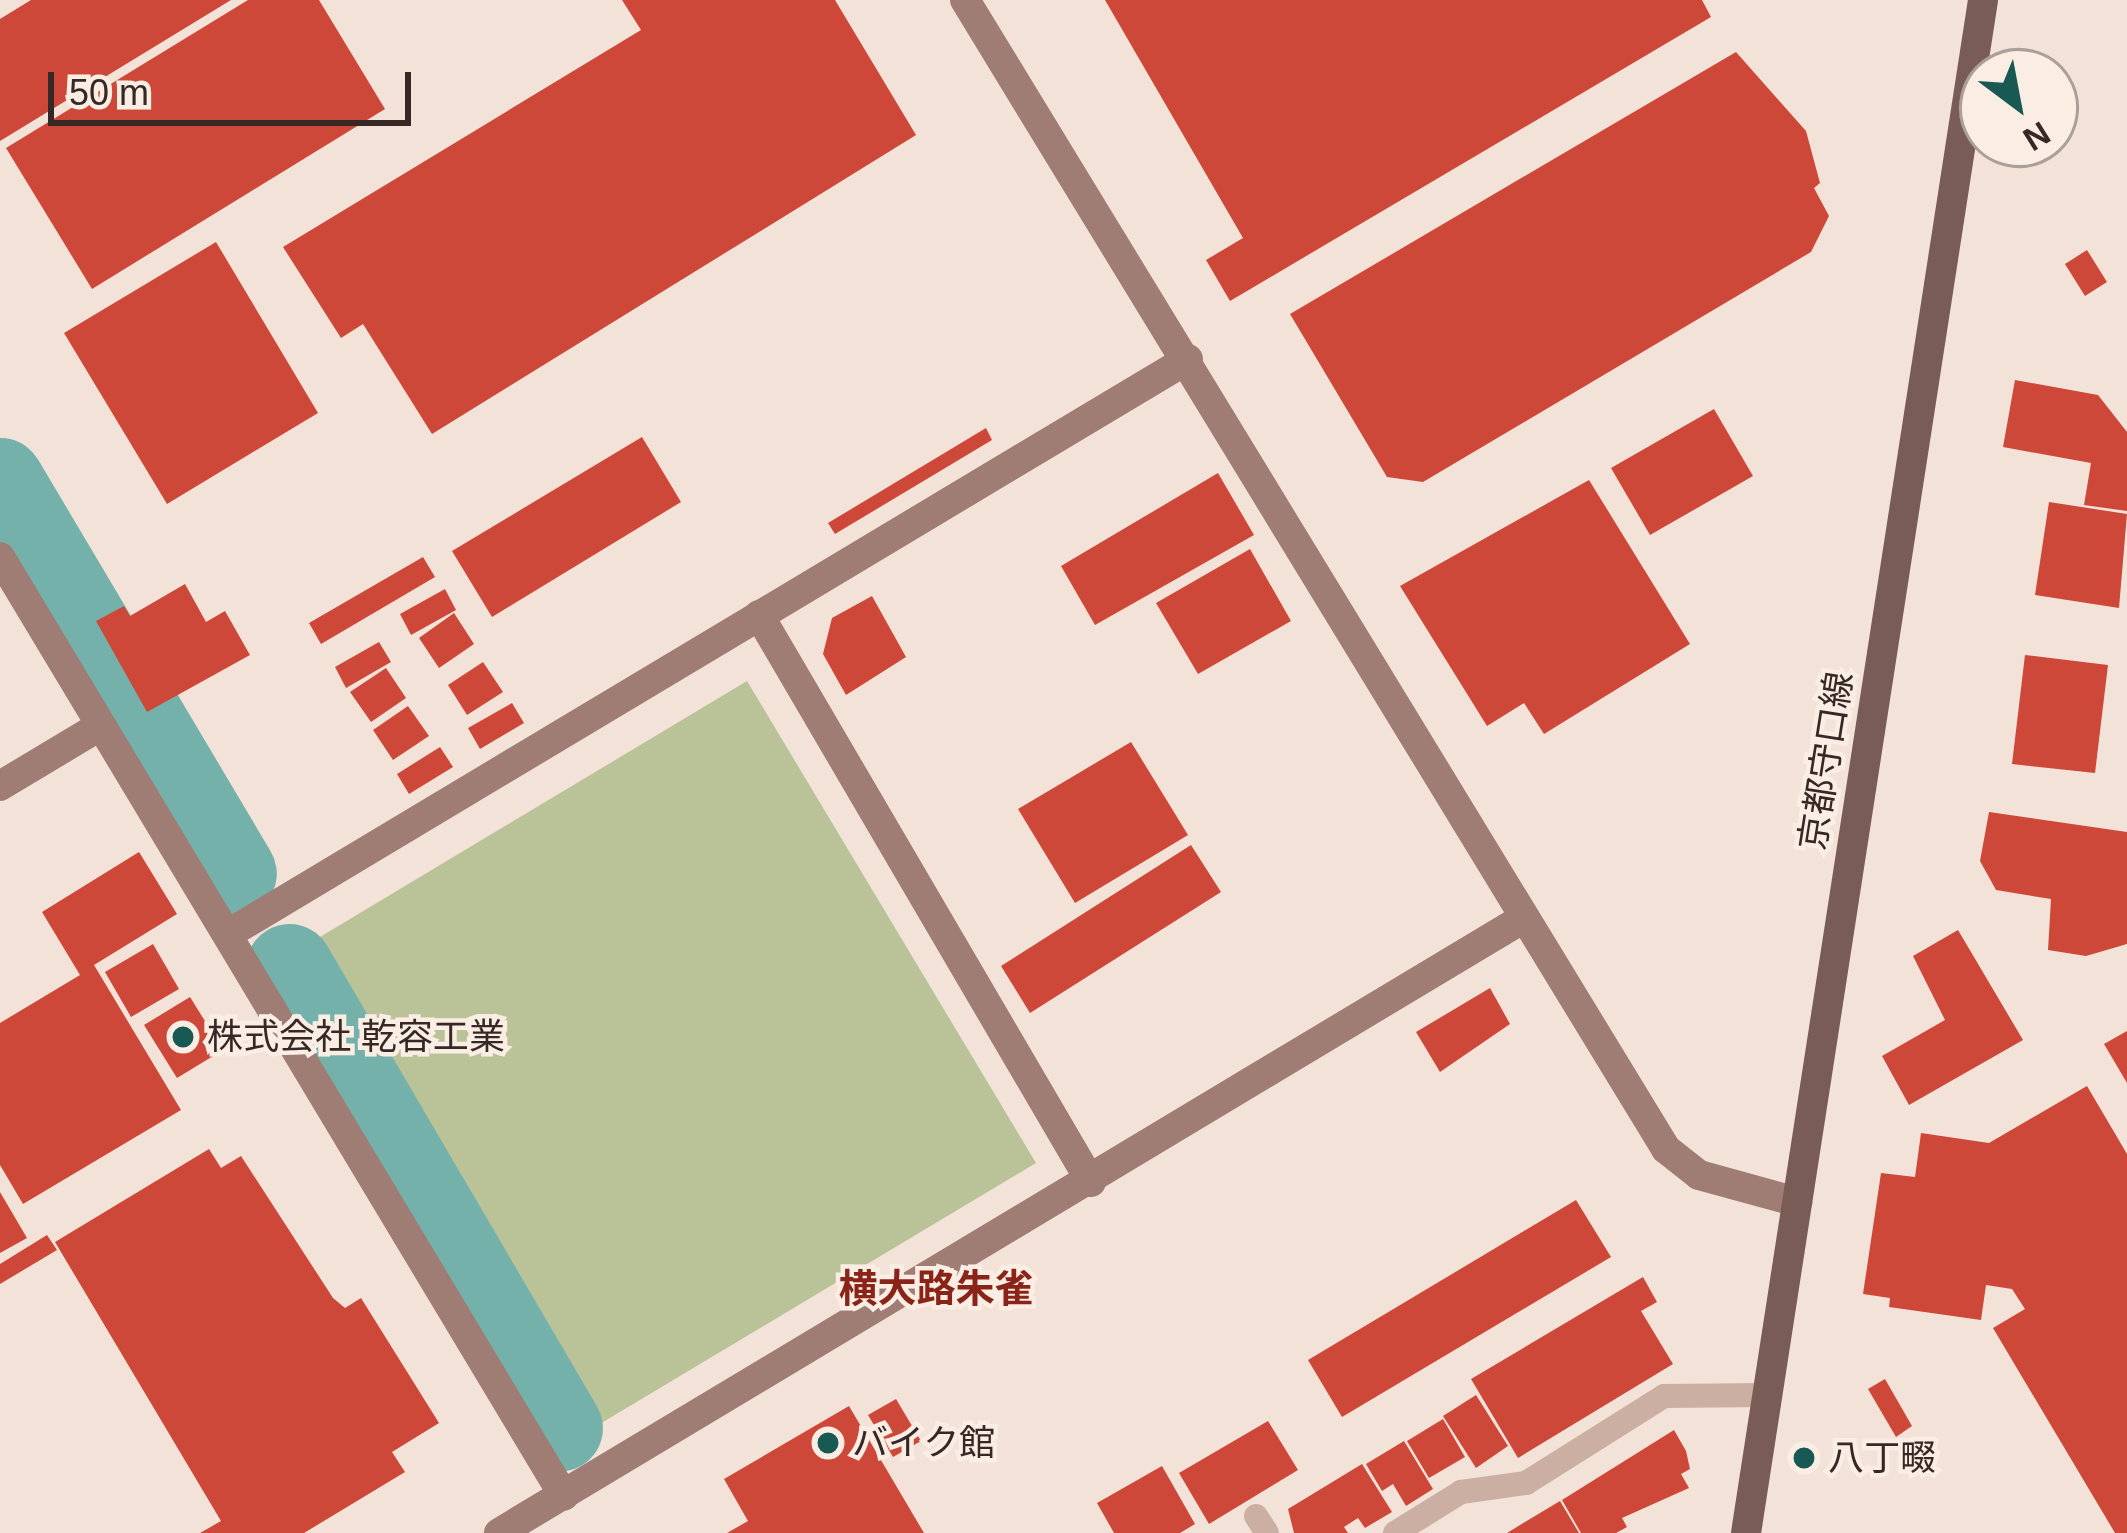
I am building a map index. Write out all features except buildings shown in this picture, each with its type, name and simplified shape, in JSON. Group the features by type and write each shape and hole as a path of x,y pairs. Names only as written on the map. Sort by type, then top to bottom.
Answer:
{"main road":[{"name":"京都守口線","path":"1746,1533 1983,0"}],"street":[{"path":"965,0 1666,1149 1699,1175 1797,1202"},
{"path":"228,934 1188,359"},
{"path":"0,556 564,1496"},
{"path":"759,615 1091,1182"},
{"path":"0,786 100,726"},
{"path":"499,1533 1091,1182 1522,919"}],"lane":[{"path":"1395,1533 1461,1492 1526,1484 1664,1396 1766,1395"}],"green space":[{"path":"747,681 1036,1163 598,1425 310,943"}],"waterway":[{"path":"0,481 233,873"},
{"path":"289,967 559,1428"}],"place":[{"name":"株式会社 乾容工業","path":"183,1037"},
{"name":"バイク館","path":"828,1443"},
{"name":"八丁畷","path":"1804,1458"}],"district":[{"name":"横大路朱雀","path":"936,1289"}]}
